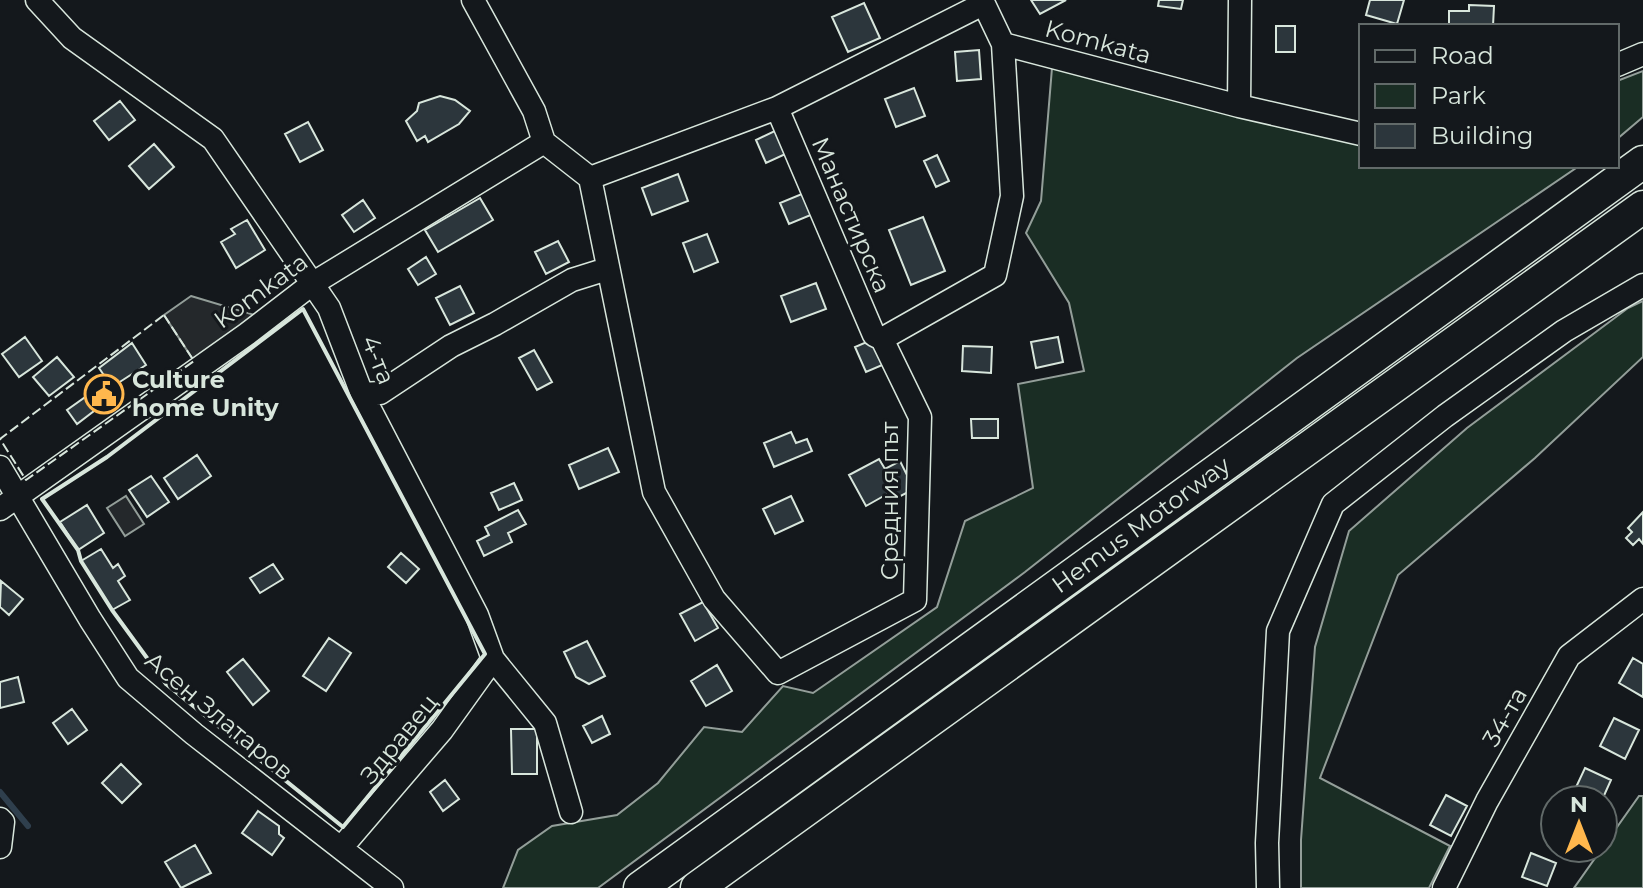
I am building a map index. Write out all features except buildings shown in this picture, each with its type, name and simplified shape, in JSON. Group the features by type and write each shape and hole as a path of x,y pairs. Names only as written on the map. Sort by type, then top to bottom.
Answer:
{"highway":[{"name":"Hemus Motorway","path":"640,888 1643,162"},
{"name":"Hemus Motorway","path":"697,888 1643,207"}],"street":[{"name":"4-та","path":"37,0 72,38 213,139 329,308 362,394 477,615 493,659 545,723 571,812"},
{"path":"473,0 534,111 544,142 590,178 777,108 983,2 1003,44 1012,196 995,275 882,339"},
{"path":"1239,106 1240,0"},
{"name":"Komkata","path":"1003,44 1239,106 1359,134"},
{"path":"1619,64 1643,54"},
{"name":"Манастирска","path":"777,108 874,335 882,339"},
{"name":"Komkata","path":"9,503 247,334 312,284 544,142"},
{"name":"Средния път","path":"590,178 654,492 714,599 778,673 915,600 920,417 882,339"},
{"path":"362,394 380,393 451,346 572,280 607,269"},
{"path":"1268,888 1267,843 1278,631 1333,504 1445,416 1564,331 1643,285"},
{"name":"Асен Златаров","path":"0,467 9,503 128,678 194,734 392,888"},
{"name":"34-та","path":"1444,888 1487,801 1569,656 1643,599"},
{"name":"Здравец","path":"341,848 442,730 493,659"},
{"path":"0,819 3,822 0,847"}],"green space":[{"path":"1052,68 1359,129 1359,168 1576,168 1297,358 1025,572 598,888 503,888 518,850 552,826 617,815 658,783 704,727 742,732 783,686 813,693 937,607 965,521 1033,488 1018,384 1084,371 1069,303 1026,233 1041,201"},
{"path":"1643,71 1643,117 1619,137 1619,80"},
{"path":"1643,301 1643,357 1535,458 1398,575 1320,778 1450,846 1429,888 1301,888 1301,840 1315,647 1349,531 1467,428 1628,308"},
{"path":"1639,796 1643,796 1643,888 1574,888 1591,864 1619,864 1619,824"}],"shaded area":[{"path":"191,296 261,317 194,361 164,315"},
{"path":"126,496 144,524 125,536 107,508"}],"waterway":[{"path":"0,792 28,826"}],"fence":[{"path":"164,315 194,361 26,480 0,439 164,315"}],"wall":[{"path":"303,309 485,654 343,827 166,684 112,610 81,561 78,550 42,499 107,457 303,309"}],"place":[{"name":"Culture home Unity","path":"104,394"}]}
